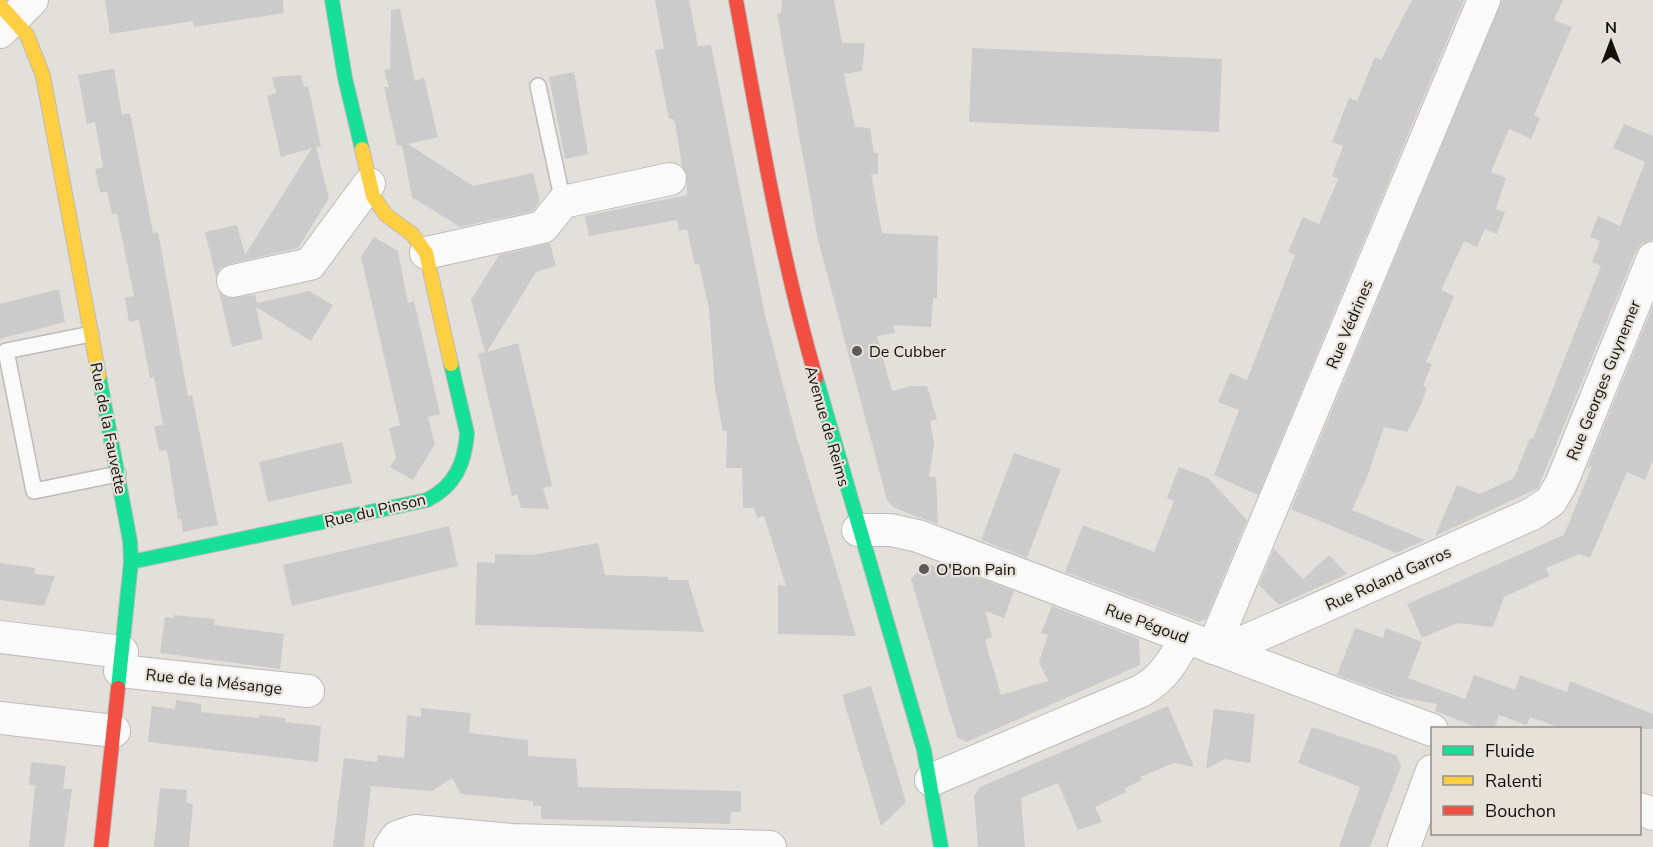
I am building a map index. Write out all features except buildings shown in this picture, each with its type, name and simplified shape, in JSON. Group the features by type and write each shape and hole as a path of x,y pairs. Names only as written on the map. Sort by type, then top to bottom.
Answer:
{"street":[{"name":"Rue du Pinson","path":"131,562 412,503 438,495 454,480 465,456 467,433 426,253 412,234 380,207 369,184 345,78 332,0"},
{"name":"Avenue de Reims","path":"736,0 785,266 811,369 931,780 941,847"},
{"name":"Rue Védrines","path":"1207,645 1484,0"},
{"name":"Rue de la Fauvette","path":"12,14 33,47 43,76 118,474 131,562 101,847"},
{"path":"426,253 543,227 562,202 670,179"},
{"path":"233,281 310,264 369,184"},
{"name":"Rue Georges Guynemer","path":"1551,501 1561,484 1653,258"},
{"name":"Rue Roland Garros","path":"1207,645 1522,519 1551,501"},
{"name":"Rue Pégoud","path":"858,530 891,530 918,536 1431,730"},
{"name":"Rue de la Mésange","path":"0,638 121,662 308,691"},
{"path":"931,780 1141,691 1153,684 1167,669 1207,645"},
{"path":"0,718 114,731"},
{"path":"1404,847 1431,774"},
{"path":"390,847 397,837 415,831 511,844 770,847"}],"lane":[{"path":"538,86 562,202"},
{"path":"91,334 6,351 34,491 118,474"}],"traffic: fast":[{"path":"332,0 345,78 362,149"},
{"path":"131,562 427,500 437,494 445,488 457,472 466,444 467,433 451,364"},
{"path":"99,376 130,541 131,562 118,688"},
{"path":"816,378 924,750 941,847"}],"traffic: slow":[{"path":"0,5 27,35 43,76 99,376"},
{"path":"362,149 373,196 386,215 412,234 426,253 451,364"}],"traffic: jam":[{"path":"736,0 781,237 816,378"},
{"path":"101,847 118,688"}],"place":[{"name":"De Cubber","path":"857,351"},
{"name":"O'Bon Pain","path":"924,569"}]}
